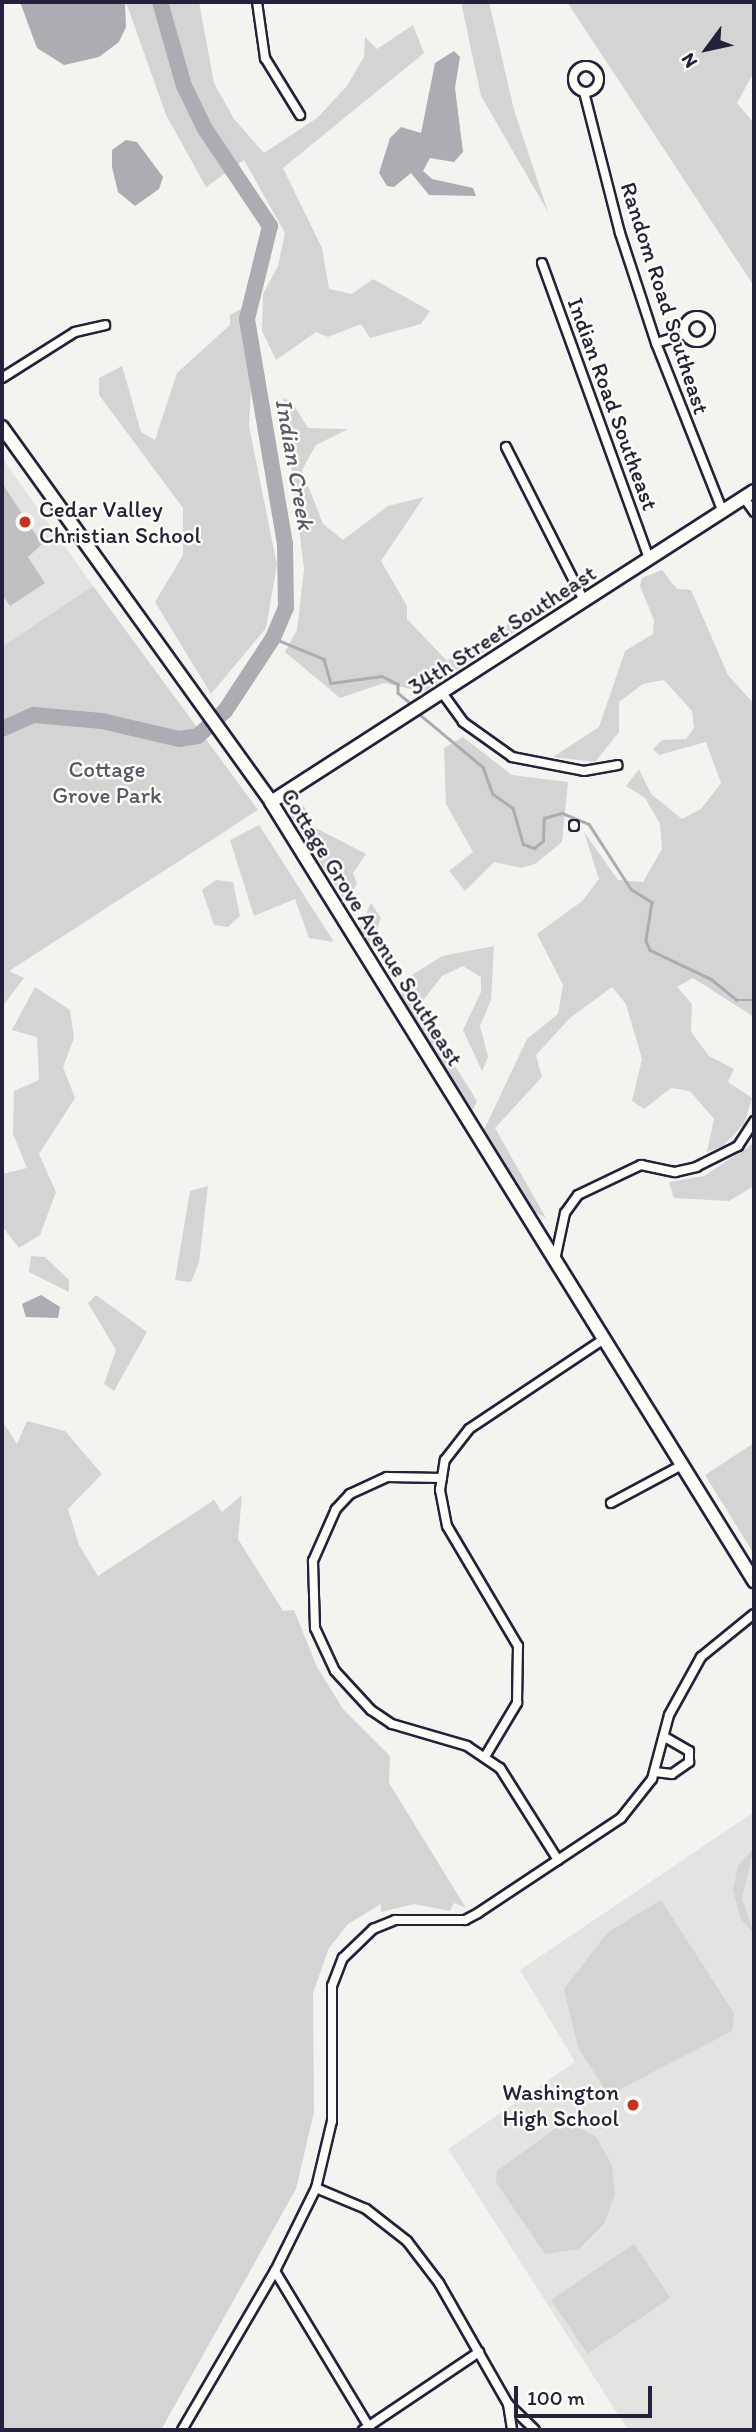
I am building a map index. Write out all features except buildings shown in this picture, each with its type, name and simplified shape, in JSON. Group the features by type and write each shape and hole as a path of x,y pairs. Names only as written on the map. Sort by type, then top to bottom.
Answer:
{"main road":[{"name":"Cottage Grove Avenue Southeast","path":"2,426 271,802 754,1581"},
{"name":"34th Street Southeast","path":"271,802 443,694 749,494"}],"street":[{"path":"257,2 265,58 300,115"},
{"name":"Random Road Southeast","path":"584,92 620,233 656,343 723,512"},
{"name":"Indian Road Southeast","path":"542,262 649,559"},
{"path":"2,378 75,331 105,325"},
{"path":"656,343 685,334"},
{"path":"506,447 584,601"},
{"path":"749,494 754,512"},
{"path":"443,694 463,722 512,757 584,771 617,765"},
{"path":"555,1263 565,1213 578,1195 641,1165 676,1171 696,1167 738,1146 754,1121"},
{"path":"485,1755 517,1703 518,1646 447,1526 442,1478 454,1444 469,1429 604,1339"},
{"path":"611,1503 682,1465"},
{"path":"442,1478 387,1477 350,1494 319,1543 310,1604 329,1660 364,1703 392,1724 485,1755 514,1788 558,1860"},
{"path":"182,2430 275,2271 316,2188 327,2154 336,2079 332,1986 349,1950 373,1929 395,1920 465,1920 621,1818 655,1772 681,1688 701,1657 754,1614"},
{"path":"655,1772 672,1774 689,1762 689,1751 665,1737"},
{"path":"316,2188 366,2209 407,2241 427,2264 508,2403 535,2430"},
{"path":"275,2271 367,2429 479,2352"},
{"path":"508,2403 512,2430"}],"shaded area":[{"path":"20,2 125,2 126,27 119,42 99,57 64,65 37,48"},
{"path":"454,51 460,57 455,88 463,152 454,162 430,158 423,171 432,179 473,188 476,196 429,195 411,173 394,187 387,186 379,173 390,138 401,127 421,133 435,63"},
{"path":"126,140 137,142 163,177 159,189 135,206 118,192 112,167 112,150"},
{"name":"Cedar Valley Christian School","path":"2,458 93,586 2,647"},
{"path":"41,1295 60,1307 58,1318 26,1317 22,1304"},
{"name":"Washington High School","path":"754,1812 754,2430 628,2430 448,2149 575,2062 520,1970"}],"green space":[{"path":"126,2 199,2 214,83 234,119 264,153 317,118 347,86 364,57 365,37 377,49 413,25 424,53 283,168 322,248 329,289 352,294 373,279 430,311 421,324 370,338 361,324 328,337 316,332 276,360 262,331 263,294 278,266 285,233 244,160 206,187 166,115"},
{"path":"461,2 489,2 514,110 548,212 481,96"},
{"path":"567,2 754,2 754,72 737,103 754,123 754,286"},
{"path":"256,300 249,426 277,565 266,628 211,694 155,602 183,555 183,508 99,395 99,378 122,366 141,432 155,440 177,373 230,325 230,315"},
{"path":"283,398 292,402 308,428 348,429 316,445 302,470 323,524 343,540 388,506 424,497 381,561 407,606 407,619 447,661 563,590 562,600 424,692 384,683 340,698 285,652 297,630 304,569"},
{"path":"662,570 677,589 691,590 728,675 754,704 754,1017 693,978 677,987 692,1004 691,1032 709,1056 734,1069 728,1082 752,1098 744,1124 723,1146 707,1152 714,1119 690,1091 671,1088 644,1109 632,1101 642,1059 626,1004 612,987 570,1018 536,1055 542,1077 495,1128 546,1218 533,1211 482,1134 527,1039 558,1014 563,985 537,934 582,901 599,879 584,832 618,880 643,882 662,849 660,824 645,798 626,786 639,769 651,794 682,819 701,809 721,783 706,742 659,755 653,749 662,740 686,739 694,728 692,711 664,680 643,684 619,702 619,732 595,762 553,757 599,727 625,651 653,634 654,620 640,586 642,578"},
{"name":"Cottage Grove Park","path":"93,586 258,810 9,971 24,978 2,1007 2,647"},
{"path":"463,737 512,775 568,782 562,842 535,864 521,868 494,862 465,891 449,871 473,852 446,804 444,748"},
{"path":"304,806 314,827 366,854 353,873 357,884 346,902 290,815"},
{"path":"259,825 334,942 309,938 295,899 254,916 230,840"},
{"path":"216,880 233,882 240,916 228,927 214,925 202,890"},
{"path":"371,903 381,918 371,946 359,930"},
{"path":"494,946 491,1000 480,1026 488,1057 482,1071 463,1030 481,992 481,977 463,966 442,976 418,1007 477,1101 470,1116 400,993 409,977 442,956"},
{"path":"35,987 70,1010 74,1038 63,1067 75,1098 39,1154 56,1192 40,1235 19,1248 2,1226 2,1174 27,1168 13,1134 14,1091 39,1080 37,1037 12,1030"},
{"path":"754,1143 754,1186 729,1201 674,1198 669,1182 704,1176"},
{"path":"208,1186 199,1262 191,1282 175,1280 190,1191"},
{"path":"31,1256 45,1257 69,1280 69,1292 29,1272"},
{"path":"96,1295 147,1332 114,1391 104,1384 116,1350 88,1303"},
{"path":"2,1420 17,1444 27,1421 65,1431 102,1474 68,1509 79,1545 98,1576 214,1500 222,1512 242,1495 238,1539 283,1611 294,1610 317,1667 343,1709 390,1756 389,1783 466,1908 454,1903 450,1911 414,1904 381,1912 381,1904 348,1924 329,1948 313,1993 314,2112 296,2189 161,2430 2,2430"},
{"path":"754,1443 754,1554 705,1475"},
{"path":"754,1848 742,1898 754,1934 741,1919 733,1890 738,1866"},
{"path":"661,1900 734,2013 732,2031 609,2095 578,2048 564,1989 608,1932"},
{"path":"567,2120 596,2137 612,2165 615,2194 604,2224 579,2249 545,2254 496,2182 497,2171"},
{"path":"634,2244 670,2298 587,2354 551,2300"}],"waterway":[{"name":"Indian Creek","path":"2,729 34,715 102,721 179,739 198,736 225,711 273,638 286,608 285,544 247,319 270,226 205,129 184,86 160,2"},
{"path":"273,638 324,659 331,683 382,676 398,684 398,693 413,705"},
{"path":"418,713 483,767 493,794 513,808 523,844 534,848 543,841 544,818 562,813 589,824 631,889 652,902 646,941 650,950 711,979 737,1000 754,1000"}],"place":[{"name":"Cedar Valley Christian School","path":"25,522"},
{"name":"Washington High School","path":"633,2105"}]}
